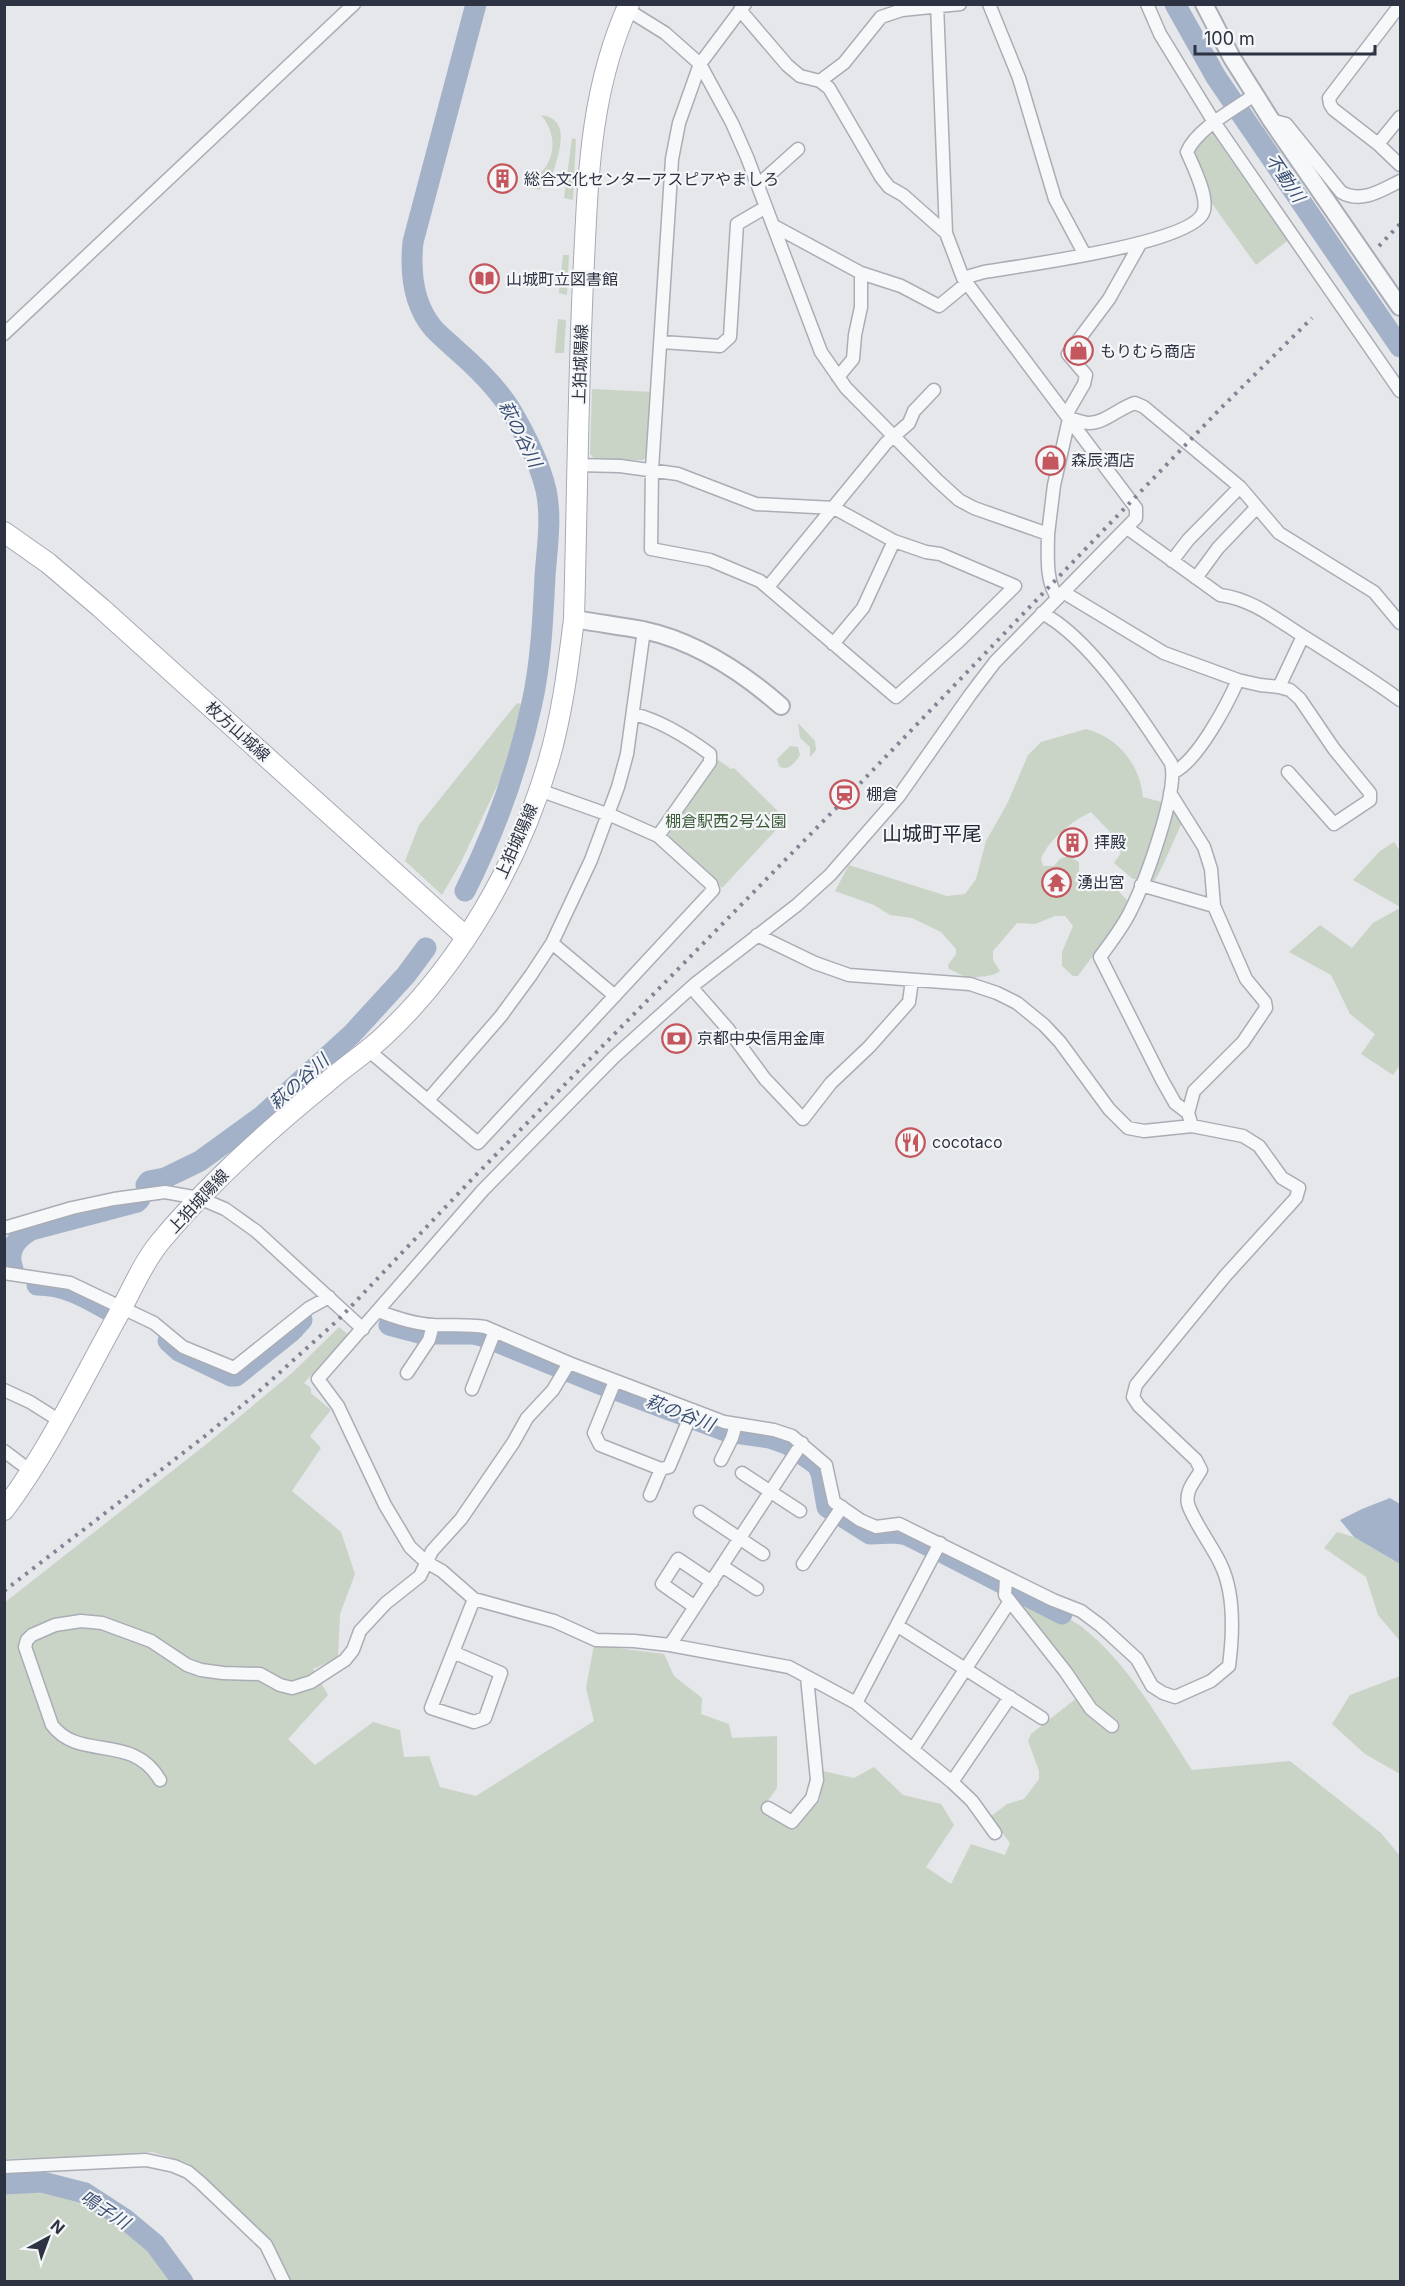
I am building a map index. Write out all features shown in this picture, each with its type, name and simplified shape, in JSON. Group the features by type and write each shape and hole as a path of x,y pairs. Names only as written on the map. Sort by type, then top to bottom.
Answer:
{"main road":[{"name":"上狛城陽線","path":"4,1510 32,1472 158,1245 199,1198 252,1146 368,1050 406,1015 466,937 498,884 539,790 559,720 574,619 581,313 591,146 601,82 625,6"},
{"name":"枚方山城線","path":"4,532 48,563 100,608 466,937"}],"street":[{"path":"4,334 354,4"},
{"path":"820,81 844,63 881,17 902,10 960,4"},
{"path":"989,4 1019,78 1054,199 1085,255"},
{"path":"1147,4 1160,34 1217,121 1401,391"},
{"path":"1204,4 1253,96 1401,307"},
{"path":"1401,5 1370,42 1329,98 1333,109 1401,165"},
{"path":"625,6 665,33 700,64 732,123 776,227 821,352 838,377 959,500 974,508 1048,534"},
{"path":"937,6 946,233 965,280 1136,508 1136,518 995,662 899,796 836,868 797,905 692,988 614,1058 483,1191 318,1379 338,1407 390,1514 410,1547 474,1599 554,1621 596,1640 670,1645 789,1667 856,1703 952,1782 972,1801 995,1833"},
{"path":"576,465 652,469 678,474 756,504 834,508 894,541 926,552 940,554 1015,586 896,698 768,587 743,573 710,560 651,549 652,469 662,342 672,159 679,123 700,64 742,7 787,65 800,76 820,81 830,88 889,187 903,195 946,233"},
{"path":"776,227 861,273 901,286 939,306 965,280 984,272 1140,244 1190,225 1203,213 1205,204 1187,152 1190,144 1217,121 1253,96"},
{"path":"1378,144 1401,117"},
{"path":"1271,120 1286,124 1341,192 1346,195 1356,197 1369,195 1401,180"},
{"path":"758,185 798,149"},
{"path":"662,342 720,346 730,337 737,224 766,207"},
{"path":"1140,244 1109,298 1068,354 1086,375 1068,417 1054,485 1048,534 1050,579 1054,593 1164,652 1238,680 1290,690 1300,699 1334,749 1370,793 1370,800 1334,824 1288,772"},
{"path":"838,377 853,359 861,307 861,273"},
{"path":"768,587 886,443 909,423 914,411 934,390"},
{"path":"1068,417 1088,423 1101,421 1125,406 1135,403 1144,407 1240,487 1279,533 1374,592 1401,623"},
{"path":"1173,561 1188,540 1240,487"},
{"path":"1196,578 1212,555 1257,507"},
{"path":"1127,528 1220,595 1236,597 1272,615 1401,700"},
{"path":"833,644 863,608 894,541"},
{"path":"1042,613 1068,629 1124,695 1171,763 1173,772 1170,793 1152,859 1123,925 1100,957 1162,1080 1175,1103 1188,1113"},
{"path":"574,619 644,630 691,646 721,661 756,684 781,706"},
{"path":"428,1100 501,1016 552,943 591,860 627,754 644,630"},
{"path":"1279,687 1303,636"},
{"path":"1173,772 1192,759 1229,701 1238,680"},
{"path":"634,714 646,717 686,736 710,754 710,762 658,836"},
{"path":"368,1050 478,1143 712,890 711,884 658,836 615,817 539,790"},
{"path":"1170,793 1204,847 1211,869 1214,906 1246,979 1265,1002 1266,1008 1243,1042 1194,1091 1188,1113 1192,1126"},
{"path":"1141,885 1214,906"},
{"path":"378,1311 432,1331 470,1324 493,1337 691,1415 734,1429 774,1430 792,1436 800,1448 826,1465 834,1502 839,1512 876,1527 899,1524 940,1543 1006,1583 1082,1611 1137,1659 1152,1686 1163,1693 1175,1697 1211,1681 1229,1666 1230,1596 1222,1567 1188,1504 1188,1490 1201,1470 1196,1460 1139,1406 1133,1396 1136,1385 1226,1275 1296,1198 1299,1188 1276,1173 1264,1152 1248,1138 1192,1126 1144,1131 1128,1128 1109,1109 1060,1042 1044,1025 1017,1003 997,993 970,984 861,977 837,972 758,935"},
{"path":"552,943 615,996"},
{"path":"692,988 728,1029 765,1079 803,1119 831,1083 869,1047 909,1002 912,980"},
{"path":"4,1227 114,1199 165,1192 199,1198 225,1209 256,1231 363,1329"},
{"path":"4,1273 70,1283 154,1323 183,1347 234,1368 309,1308 329,1297"},
{"path":"407,1373 432,1331"},
{"path":"472,1389 493,1337"},
{"path":"160,1780 147,1763 136,1756 121,1750 67,1740 59,1735 52,1725 25,1647 32,1635 55,1625 81,1621 102,1623 151,1641 187,1665 201,1670 260,1674 280,1685 292,1688 319,1678 345,1660 353,1650 360,1631 386,1603 420,1576 432,1551 461,1519 513,1443 527,1418 553,1390 566,1367"},
{"path":"613,1385 594,1433 600,1445 661,1469 669,1467 691,1415"},
{"path":"4,1390 30,1402 60,1421"},
{"path":"721,1460 734,1429"},
{"path":"670,1645 800,1448"},
{"path":"4,1451 32,1472"},
{"path":"650,1495 661,1469"},
{"path":"742,1473 800,1511"},
{"path":"700,1512 763,1554"},
{"path":"803,1564 839,1512"},
{"path":"856,1703 940,1543"},
{"path":"695,1607 662,1584 678,1559 712,1582"},
{"path":"722,1566 757,1589"},
{"path":"1006,1583 1005,1595 1091,1708 1112,1726"},
{"path":"453,1652 501,1673 485,1718 474,1722 431,1708 453,1652 474,1599"},
{"path":"913,1749 1010,1601"},
{"path":"898,1626 1042,1718"},
{"path":"768,1808 792,1822 812,1798 817,1780 807,1677"},
{"path":"952,1782 1010,1697"},
{"path":"4,2167 146,2160 174,2166 188,2172 201,2183 266,2245 284,2282"}],"green space":[{"path":"541,115 551,118 558,124 561,142 551,180 543,179 540,190 526,187 527,183 543,170 552,153 551,134"},
{"path":"1217,134 1290,239 1256,265 1208,198 1192,152 1195,145"},
{"path":"572,138 576,139 573,200 564,198"},
{"path":"563,255 569,255 567,295 559,293"},
{"path":"558,319 566,320 564,353 555,353"},
{"path":"592,389 653,392 648,456 643,460 596,460 590,454"},
{"path":"517,703 526,705 502,776 461,862 442,895 405,861 419,825"},
{"path":"798,723 815,741 816,750 810,757 810,747 800,738"},
{"path":"1086,729 1108,738 1125,754 1137,774 1143,797 1173,805 1184,818 1154,881 1133,879 1114,863 1121,853 1109,839 1110,832 1091,812 1076,820 1050,844 1041,859 1043,866 1054,866 1060,859 1068,856 1079,862 1079,875 1083,878 1110,882 1127,900 1125,912 1078,976 1073,976 1062,966 1062,952 1073,926 1065,916 1055,916 1035,924 1017,923 993,951 993,960 1000,971 993,975 970,979 949,969 948,965 956,954 956,949 941,932 912,918 890,915 874,905 835,891 849,865 947,896 965,894 976,879 986,841 1008,802 1028,755 1041,742"},
{"path":"790,746 798,747 800,755 791,766 782,768 777,759"},
{"name":"棚倉駅西2号公園","path":"718,760 731,769 734,768 786,819 722,888 669,840 669,831"},
{"path":"1394,842 1400,851 1400,907 1353,880 1380,851"},
{"path":"1400,908 1400,1065 1393,1075 1361,1054 1375,1034 1350,1014 1331,975 1289,952 1320,925 1352,948 1373,923"},
{"path":"339,1327 349,1335 304,1383 311,1388 311,1393 331,1410 310,1436 321,1448 292,1491 341,1532 355,1574 340,1614 338,1658 313,1669 328,1695 288,1739 315,1765 373,1722 400,1730 404,1757 429,1756 440,1787 476,1796 594,1721 586,1688 594,1645 664,1654 674,1676 702,1698 701,1714 729,1724 732,1738 777,1736 777,1788 762,1809 795,1830 820,1800 823,1771 854,1778 874,1767 903,1795 941,1804 954,1825 926,1867 951,1884 971,1844 1005,1855 1010,1843 990,1817 1007,1804 1024,1799 1039,1779 1039,1771 1028,1741 1031,1734 1083,1693 1020,1607 1024,1599 1062,1615 1082,1627 1115,1658 1143,1694 1192,1770 1290,1761 1381,1833 1400,1856 1400,2281 290,2281 268,2238 188,2163 152,2152 108,2156 5,2159 4,1603 209,1442 292,1373"},
{"path":"1337,1532 1354,1537 1400,1564 1400,1641 1378,1615 1366,1577 1324,1548"},
{"path":"1400,1676 1400,1774 1365,1754 1332,1724 1350,1695"},
{"path":"41,2190 82,2200 120,2225 149,2249 173,2281 5,2281 5,2193"}],"water":[{"path":"1390,1498 1400,1504 1400,1564 1354,1537 1340,1520"}],"waterway":[{"name":"萩の谷川","path":"465,891 504,799 520,751 532,703 538,672 549,522 548,501 543,479 520,426 509,407 490,383 426,319 414,287 413,242 476,4"},
{"name":"不動川","path":"1175,4 1216,77 1400,347"},
{"name":"萩の谷川","path":"146,1185 149,1181 165,1178 200,1161 262,1116 352,1034 406,975 426,948"},
{"name":"萩の谷川","path":"13,1269 11,1257 14,1246 31,1230 137,1202 140,1199"},
{"name":"萩の谷川","path":"37,1285 65,1289 106,1309"},
{"name":"萩の谷川","path":"168,1341 179,1351 231,1376 236,1376 292,1331 302,1320"},
{"name":"萩の谷川","path":"389,1325 423,1334 482,1336 602,1385 728,1432 770,1438 787,1444 817,1465 821,1473 827,1507 870,1534 907,1535 931,1547"},
{"name":"萩の谷川","path":"943,1553 1062,1614"},
{"name":"鳴子川","path":"4,2184 42,2182 85,2193 125,2219 155,2244 183,2282"}],"railway":[{"path":"1379,246 1400,224"},
{"path":"4,1591 205,1436 256,1394 339,1319 475,1176 848,796 1221,408 1312,318"}],"place":[{"name":"総合文化センターアスピアやましろ","path":"503,179"},
{"name":"山城町立図書館","path":"485,279"},
{"name":"もりむら商店","path":"1079,351"},
{"name":"森辰酒店","path":"1050,460"},
{"name":"棚倉","path":"845,794"},
{"name":"拝殿","path":"1073,842"},
{"name":"湧出宮","path":"1056,882"},
{"name":"京都中央信用金庫","path":"676,1038"},
{"name":"cocotaco","path":"911,1142"}],"district":[{"name":"山城町平尾","path":"932,834"}]}
